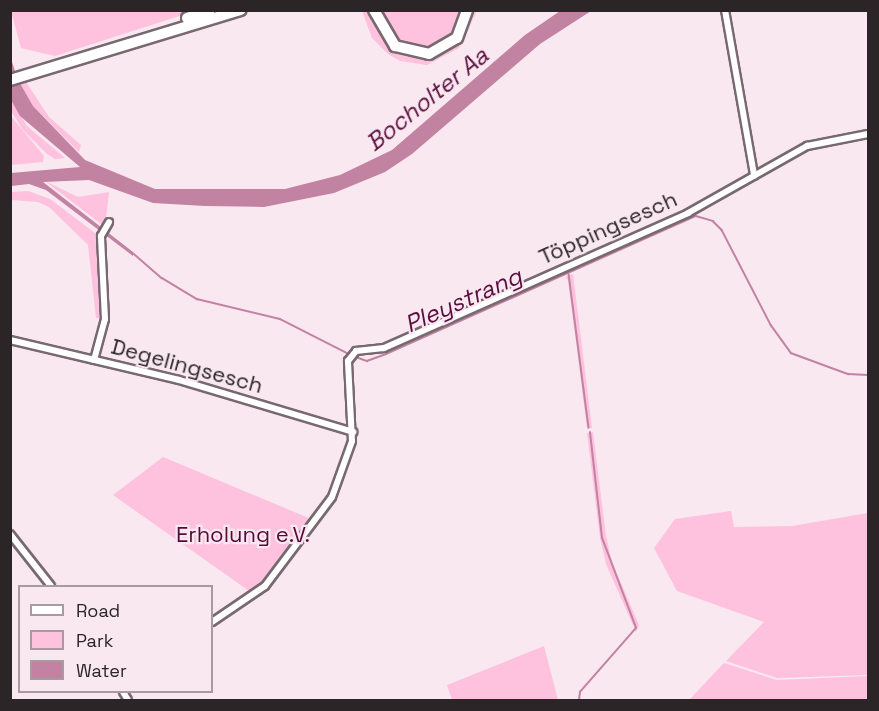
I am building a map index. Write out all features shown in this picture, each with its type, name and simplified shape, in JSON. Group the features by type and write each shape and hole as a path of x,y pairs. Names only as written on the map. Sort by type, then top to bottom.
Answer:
{"highway":[{"path":"10,80 210,10"},
{"path":"162,27 224,10"},
{"path":"10,75 241,10"},
{"path":"376,10 398,42 425,50 448,43 457,33 465,10"}],"street":[{"path":"725,10 754,176"},
{"name":"Töppingsesch","path":"213,621 265,586 332,498 353,432 348,361 356,351 384,348 688,213 807,146 868,134"},
{"path":"94,360 105,320 102,235 108,225"},
{"name":"Degelingsesch","path":"10,340 94,360 353,432"},
{"path":"10,534 50,585"}],"green space":[{"path":"461,10 451,35 440,44 424,48 399,40 382,11"},
{"path":"11,11 195,11 55,56 21,48"},
{"path":"362,11 372,11 390,45 405,54 423,58 453,45 469,11 477,11 459,48 427,65 400,61 388,54 372,38"},
{"path":"24,79 49,117 81,145 79,152 33,106 18,82"},
{"path":"11,100 27,126 65,158 55,159 47,154 23,130 11,111"},
{"path":"11,116 44,156 43,162 11,165"},
{"path":"45,181 78,197 109,192 105,227"},
{"path":"28,191 50,199 99,236 104,318 96,318 88,245 49,207 38,202 11,200 11,192"},
{"path":"573,274 592,428 587,428 568,280 565,277"},
{"path":"593,432 606,536 612,562 639,625 636,632 606,564 600,538 587,433"},
{"name":"Erholung e.V.","path":"163,457 311,519 252,593 113,495"},
{"path":"731,511 734,527 792,526 868,513 868,675 777,678 726,661 764,622 677,591 654,548 675,519"},
{"path":"544,646 558,700 452,700 447,685"},
{"path":"724,663 777,680 868,676 868,700 689,700"}],"water":[{"path":"560,11 591,11 540,44 412,154 385,172 334,193 264,207 205,206 153,203 89,180 43,182 133,252 133,256 46,190 29,184 11,186 11,173 80,167 20,116 11,100 10,56 18,80 33,106 85,160 155,189 285,189 340,175 392,150 525,35"}],"waterway":[{"name":"Pleystrang","path":"356,357 367,361 386,354 696,216 713,221 722,230 771,325 791,353 848,374 868,375"},
{"name":"Pleystrang","path":"133,253 162,278 197,299 280,319 351,355"},
{"path":"569,274 589,428"},
{"path":"579,700 580,692 636,628 602,538 590,433"}],"water label":[{"name":"Bocholter Aa","path":"427,99"}]}
